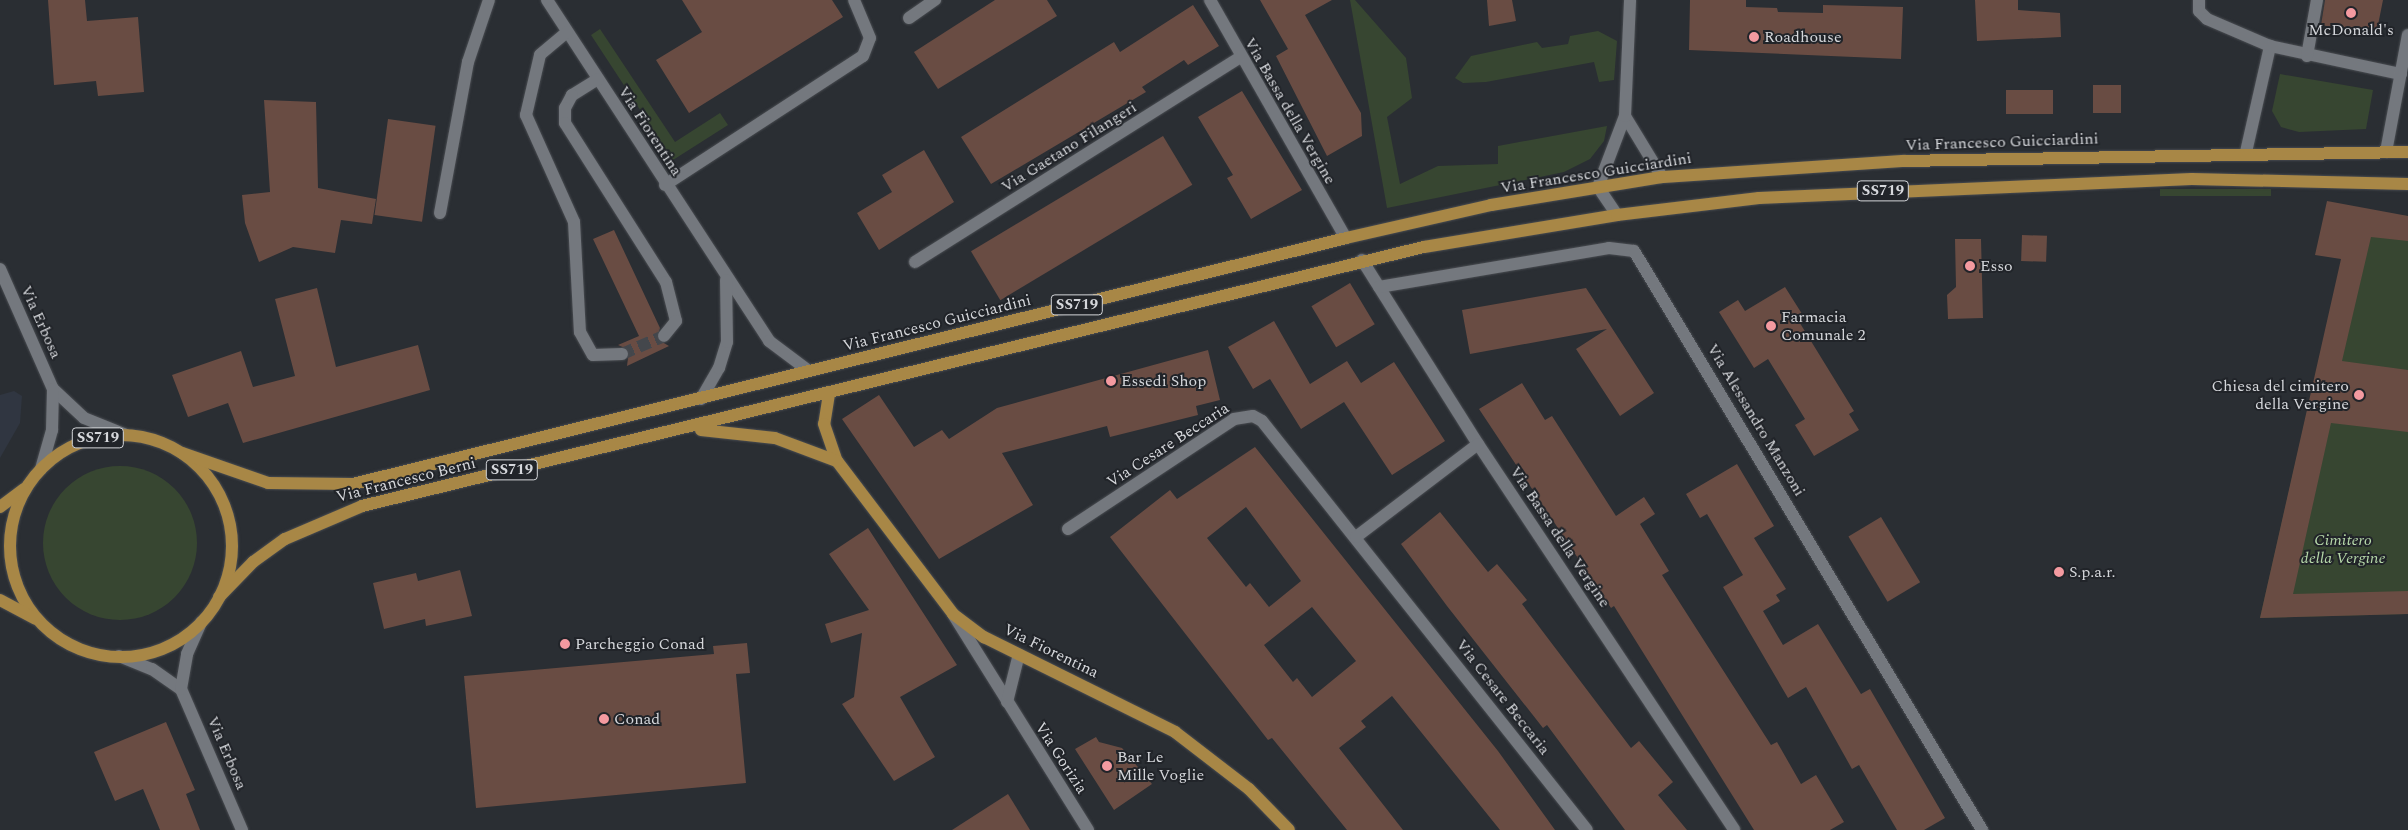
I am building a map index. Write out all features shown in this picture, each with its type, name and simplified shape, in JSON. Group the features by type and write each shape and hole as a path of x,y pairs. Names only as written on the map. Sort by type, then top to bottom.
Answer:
{"main road":[{"name":"Via Francesco Guicciardini","path":"809,371 1346,238 1598,187 1662,177 1903,161 2246,152 2408,152"},
{"name":"SS719","path":"829,394 1362,260 1617,215 1722,201 1936,188 2272,178 2408,184"},
{"name":"Via Francesco Berni","path":"182,453 268,483 353,484 809,371"},
{"name":"Via Francesco Berni","path":"219,597 269,551 328,518 829,394"},
{"name":"Via Fiorentina","path":"829,394 824,424 836,461 953,614 1019,654 1175,732 1248,789 1289,830"},
{"name":"Via Fiorentina","path":"685,430 754,434 812,449 836,461"},
{"name":"SS719","path":"0,600 43,624 78,647 119,656 168,646 201,622 219,597 231,557 227,513 208,477 182,453 161,442 126,435 84,442 41,469 28,486 12,524 11,561 20,590 43,624"},
{"name":"SS719","path":"0,507 28,486"}],"street":[{"path":"440,213 468,62 489,0"},
{"name":"Via Fiorentina","path":"547,0 726,280 774,348 809,371"},
{"path":"665,185 863,56 870,38 854,0"},
{"path":"909,18 936,0"},
{"name":"Via Bassa della Vergine","path":"1210,0 1239,58 1346,238"},
{"path":"1617,215 1598,187 1625,116 1630,0"},
{"path":"2199,0 2199,12 2207,19 2270,46 2307,56 2401,74"},
{"path":"2307,56 2317,0"},
{"path":"567,32 540,55 526,115 574,222 580,332 594,355 622,354"},
{"path":"2386,152 2408,35"},
{"path":"2246,152 2270,46"},
{"name":"Via Gaetano Filangeri","path":"915,262 1239,58"},
{"path":"598,79 572,95 565,108 564,123 666,282 676,321 664,336"},
{"path":"1625,116 1662,177"},
{"name":"Via Alessandro Manzoni","path":"1379,287 1610,248 1634,251 1982,830"},
{"name":"Via Bassa della Vergine","path":"1362,260 1478,444 1734,830"},
{"name":"Via Erbosa","path":"0,269 53,389 84,418 126,435"},
{"path":"700,399 719,368 726,342 726,280"},
{"name":"Via Erbosa","path":"41,469 52,430 53,389"},
{"name":"Via Cesare Beccaria","path":"1068,529 1234,419 1253,416 1277,435 1588,830"},
{"path":"1356,537 1478,444"},
{"name":"Via Gorizia","path":"953,614 1088,830"},
{"path":"119,656 152,669 181,689 186,654 201,622"},
{"path":"1007,702 1019,654"},
{"name":"Via Erbosa","path":"181,689 242,830"}],"shaded area":[{"path":"14,391 22,396 20,423 0,458 0,395"}],"green space":[{"path":"1350,0 1355,0 1406,58 1412,98 1387,117 1400,184 1438,166 1498,164 1498,146 1607,126 1604,141 1590,159 1564,172 1387,208"},
{"path":"600,29 675,142 720,113 728,125 673,160 591,35"},
{"path":"1598,31 1617,41 1614,80 1599,82 1594,62 1486,82 1463,83 1455,78 1471,56 1537,42 1542,48 1568,44 1570,36"},
{"path":"2280,74 2373,90 2366,129 2299,132 2281,127 2272,111"},
{"path":"2160,189 2271,189 2271,196 2160,196"},
{"name":"Cimitero della Vergine","path":"2353,210 2408,216 2408,614 2260,618"},
{"path":"120,466 149,472 163,479 174,489 184,500 191,514 197,543 191,572 184,586 174,597 163,607 149,614 120,620 91,614 77,607 66,597 56,586 49,572 43,543 49,514 56,500 66,489 77,479 91,472"}],"building":[{"path":"48,0 85,0 87,21 138,17 144,92 98,96 96,81 54,85"},
{"path":"682,0 832,0 843,17 689,113 656,60 702,32"},
{"path":"995,0 1047,0 1057,16 938,89 914,52"},
{"path":"1260,0 1332,0 1305,15 1361,113 1362,136 1327,156 1276,56 1288,49"},
{"path":"1487,0 1512,0 1516,21 1489,26"},
{"path":"1690,0 1746,0 1746,7 1777,8 1778,12 1823,13 1823,5 1903,7 1901,59 1689,50"},
{"path":"1975,0 2018,0 2018,10 2060,13 2061,37 1977,41"},
{"name":"McDonald's","path":"2325,0 2383,0 2376,35 2321,25"},
{"path":"1193,5 1219,46 1188,65 1184,60 1142,87 1146,92 991,184 961,137 1114,42 1120,52"},
{"path":"2093,85 2121,85 2121,113 2093,113"},
{"path":"2006,90 2053,90 2053,114 2006,114"},
{"path":"1242,91 1302,190 1251,219 1227,178 1233,175 1198,117"},
{"path":"264,100 316,102 318,188 376,199 372,224 341,220 335,253 293,247 259,262 245,223 242,195 270,192"},
{"path":"388,119 436,126 422,222 375,215"},
{"path":"1163,136 1192,185 1000,300 971,251"},
{"path":"924,150 954,202 879,250 857,213 892,192 882,175"},
{"path":"2327,201 2408,216 2408,241 2371,237 2342,361 2408,370 2408,432 2331,423 2293,594 2408,591 2408,614 2260,618 2341,259 2315,255"},
{"path":"614,230 660,328 657,339 669,346 627,366 629,350 618,345 639,336 593,239"},
{"path":"2022,235 2047,236 2046,262 2021,261"},
{"path":"1955,239 1981,239 1983,318 1948,319 1947,295 1956,287"},
{"path":"1350,283 1375,324 1336,347 1311,306"},
{"path":"1785,287 1804,317 1798,320 1854,411 1849,414 1859,430 1814,456 1795,425 1805,419 1768,359 1754,368 1719,312 1738,300 1745,311"},
{"path":"317,288 336,367 418,345 430,390 243,443 228,403 188,417 172,375 241,351 253,387 295,376 275,299"},
{"path":"1586,288 1654,393 1620,416 1576,349 1607,329 1470,354 1462,310"},
{"path":"1274,321 1310,384 1347,361 1361,383 1394,362 1445,441 1392,475 1344,402 1301,429 1270,379 1253,389 1228,347"},
{"path":"1208,350 1220,400 1196,406 1198,415 1110,437 1107,426 1002,453 1033,505 939,559 842,419 879,395 914,447 942,430 949,439 997,408"},
{"path":"1522,383 1545,420 1552,416 1616,516 1644,497 1655,514 1640,524 1669,571 1662,575 1771,745 1777,742 1801,784 1816,775 1844,822 1830,830 1754,830 1614,606 1611,608 1479,409"},
{"path":"1255,447 1498,751 1555,830 1500,830 1392,696 1361,721 1366,727 1339,748 1403,830 1347,830 1272,738 1268,740 1110,537 1170,490 1177,499","holes":["1246,507 1301,581 1269,607 1250,583 1246,587 1207,538","1312,607 1356,661 1312,697 1297,678 1293,682 1264,645"]},
{"path":"1737,464 1774,526 1754,538 1786,589 1776,595 1780,601 1763,611 1783,645 1818,624 1861,694 1870,689 1945,818 1924,830 1897,830 1859,765 1852,769 1806,687 1788,698 1723,587 1743,575 1707,514 1700,518 1686,494"},
{"path":"1440,512 1488,572 1497,564 1527,600 1522,604 1631,748 1639,741 1673,782 1658,795 1687,830 1625,830 1547,725 1543,728 1447,606 1401,544"},
{"path":"1881,517 1920,582 1888,602 1848,537"},
{"path":"868,528 957,665 900,697 935,757 894,781 842,704 854,697 862,633 831,643 825,624 869,610 829,554"},
{"path":"460,570 472,616 426,626 425,619 384,629 373,583 416,573 418,581"},
{"name":"Conad","path":"747,643 750,673 736,674 746,783 476,808 464,676 714,654 713,646"},
{"path":"166,722 195,790 186,794 200,830 160,830 143,789 115,801 94,752"},
{"path":"1096,737 1099,742 1122,748 1152,784 1114,810 1075,749"},
{"path":"1008,794 1030,830 952,830"}],"tunnel":[{"path":"622,354 664,336"}],"place":[{"name":"McDonald's","path":"2351,13"},
{"name":"Roadhouse","path":"1754,37"},
{"name":"Esso","path":"1970,266"},
{"name":"Farmacia Comunale 2","path":"1771,326"},
{"name":"Essedi Shop","path":"1111,381"},
{"name":"Chiesa del cimitero della Vergine","path":"2359,395"},
{"name":"S.p.a.r.","path":"2059,572"},
{"name":"Parcheggio Conad","path":"565,644"},
{"name":"Conad","path":"604,719"},
{"name":"Bar Le Mille Voglie","path":"1107,766"}]}
